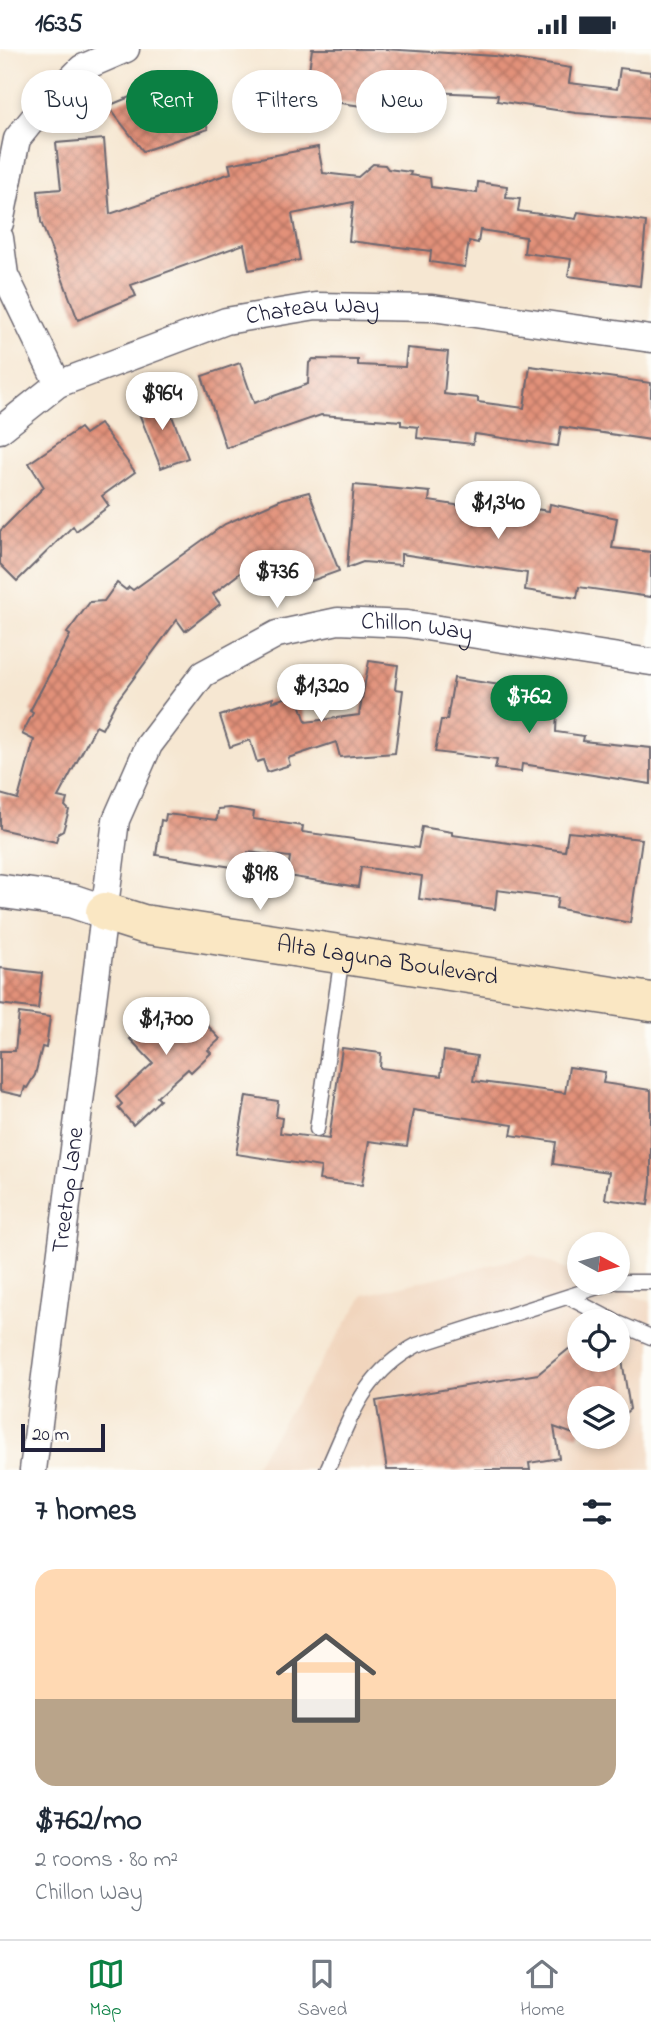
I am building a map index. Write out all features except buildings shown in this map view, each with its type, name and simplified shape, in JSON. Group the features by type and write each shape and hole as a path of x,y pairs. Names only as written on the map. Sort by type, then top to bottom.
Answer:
{"main road":[{"name":"Alta Laguna Boulevard","path":"105,912 143,924 651,1002"}],"street":[{"path":"0,223 9,136 82,68 126,49"},
{"path":"0,238 5,275 58,384"},
{"name":"Chateau Way","path":"0,430 58,384 226,321 316,306 432,308 651,339"},
{"name":"Chillon Way","path":"105,912 116,820 149,745 203,674 277,634 338,621 407,624 651,662"},
{"name":"Alta Laguna Boulevard","path":"0,891 72,901 105,912"},
{"name":"Treetop Lane","path":"33,1470 105,912"}],"lane":[{"path":"317,1129 342,955"},
{"path":"630,1282 651,1282"},
{"path":"327,1470 362,1393 393,1358 417,1345 574,1295"},
{"path":"568,1297 591,1309"},
{"path":"630,1328 651,1337"}],"shaded area":[{"path":"532,1255 567,1270 567,1295 630,1295 651,1302 651,1470 252,1470 364,1295"}]}
